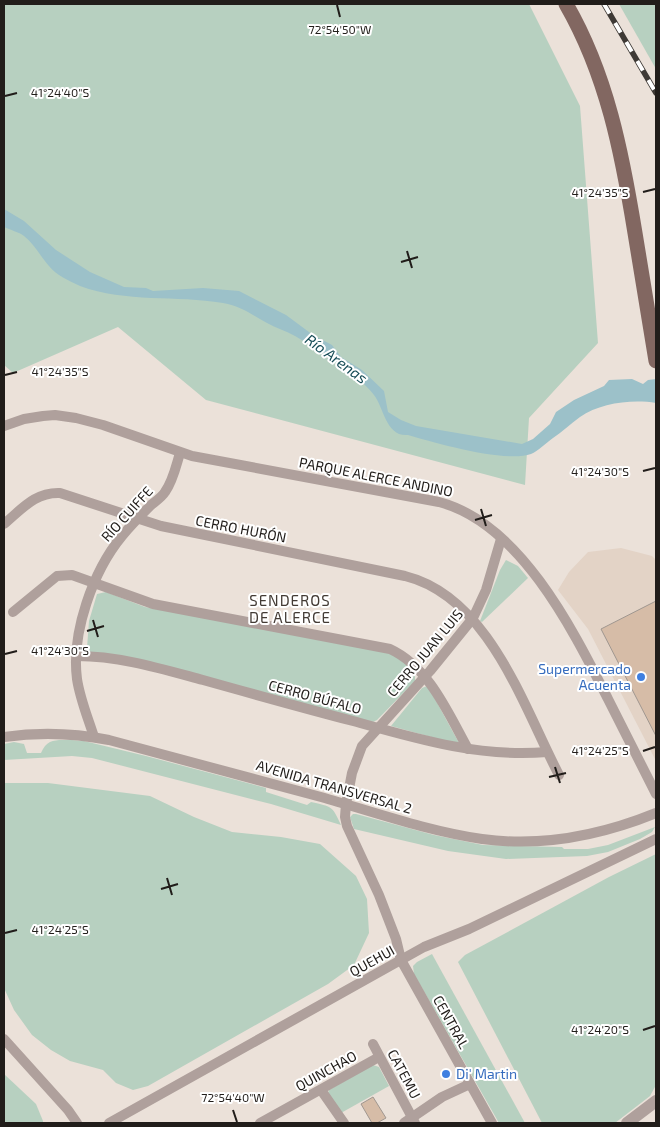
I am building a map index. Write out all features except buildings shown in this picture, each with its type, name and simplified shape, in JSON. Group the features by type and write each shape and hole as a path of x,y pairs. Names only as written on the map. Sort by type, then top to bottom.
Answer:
{"main road":[{"path":"566,4 581,30 591,53 614,126 628,194 656,361"}],"street":[{"name":"PARQUE ALERCE ANDINO","path":"4,426 24,419 43,416 71,417 103,425 180,453 450,505 473,515 502,539 529,567 570,626 656,794"},
{"name":"RÍO CUIFFE","path":"94,737 77,677 77,656 82,620 95,582 112,548 137,519 164,494 180,453"},
{"name":"CERRO HURÓN","path":"4,524 37,497 60,493 172,529 417,579 445,593 473,618 506,668 559,775"},
{"name":"CERRO JUAN LUIS","path":"346,804 356,760 362,746 425,677 473,618 486,590 502,539"},
{"path":"13,612 57,576 72,575 153,604 390,650 408,659 425,677 447,710 468,749"},
{"name":"CERRO BÚFALO","path":"77,656 100,656 145,665 377,728 468,749 506,754 547,752"},
{"name":"AVENIDA TRANSVERSAL 2","path":"4,737 60,734 94,737 451,833 483,839 515,841 558,839 591,834 621,826 656,813"},
{"name":"CENTRAL","path":"346,804 345,817 347,826 379,895 396,939 401,960 492,1123"},
{"name":"QUEHUI","path":"109,1123 424,948 469,929 656,839"},
{"path":"4,1039 62,1103 77,1123"},
{"name":"CATEMU","path":"373,1044 411,1121"},
{"name":"QUINCHAO","path":"260,1123 379,1057"},
{"path":"411,1121 442,1096 470,1084"},
{"path":"321,1090 344,1123"},
{"path":"627,1123 656,1101"}],"shaded area":[{"path":"621,548 652,556 656,560 656,761 588,629 558,590 569,572 588,552"}],"green space":[{"path":"4,4 529,4 580,106 598,343 529,418 525,485 206,400 118,327 13,373 4,365"},
{"path":"619,4 656,4 656,69"},
{"path":"506,560 518,566 528,578 482,622 480,621 500,570"},
{"path":"106,592 145,607 386,651 395,655 415,671 415,681 373,722 91,653 87,648 89,621 97,594"},
{"path":"427,686 459,743 391,726 422,688"},
{"path":"84,741 146,756 266,788 266,792 307,805 311,802 323,805 333,810 341,825 271,804 92,758 72,756 4,760 4,744 14,742 24,744 27,753 41,753 49,742"},
{"path":"4,783 48,783 150,796 194,817 232,832 281,837 320,844 356,876 367,899 369,933 354,965 328,984 148,1086 133,1090 116,1083 103,1070 70,1061 51,1050 32,1035 14,1010 4,988"},
{"path":"353,814 434,835 483,845 562,847 564,849 588,849 608,845 655,827 652,832 640,839 608,852 587,856 506,859 448,851 354,829 350,817"},
{"path":"656,854 656,1085 650,1096 615,1123 542,1123 458,962 465,955 609,877"},
{"path":"432,954 525,1123 499,1123 414,974 413,966"},
{"path":"373,1065 379,1067 389,1086 341,1113 328,1093 329,1090"},
{"path":"4,1074 36,1104 43,1123 4,1123"}],"water":[{"name":"Río Arenas","path":"4,209 24,221 56,250 90,272 124,287 146,288 153,291 203,288 239,291 286,315 313,335 332,345 341,357 362,370 384,391 388,412 416,426 522,444 533,439 550,424 556,412 574,400 604,386 609,380 632,379 643,384 648,380 656,379 656,403 627,402 597,408 580,417 534,453 519,456 470,451 401,434 390,427 374,395 358,378 295,336 229,304 115,295 80,286 55,272 24,236 4,227"}],"railway":[{"path":"604,4 656,93"}],"place":[{"name":"Supermercado Acuenta","path":"641,677"},
{"name":"Di' Martin","path":"446,1074"}],"district":[{"name":"SENDEROS DE ALERCE","path":"290,610"}]}
